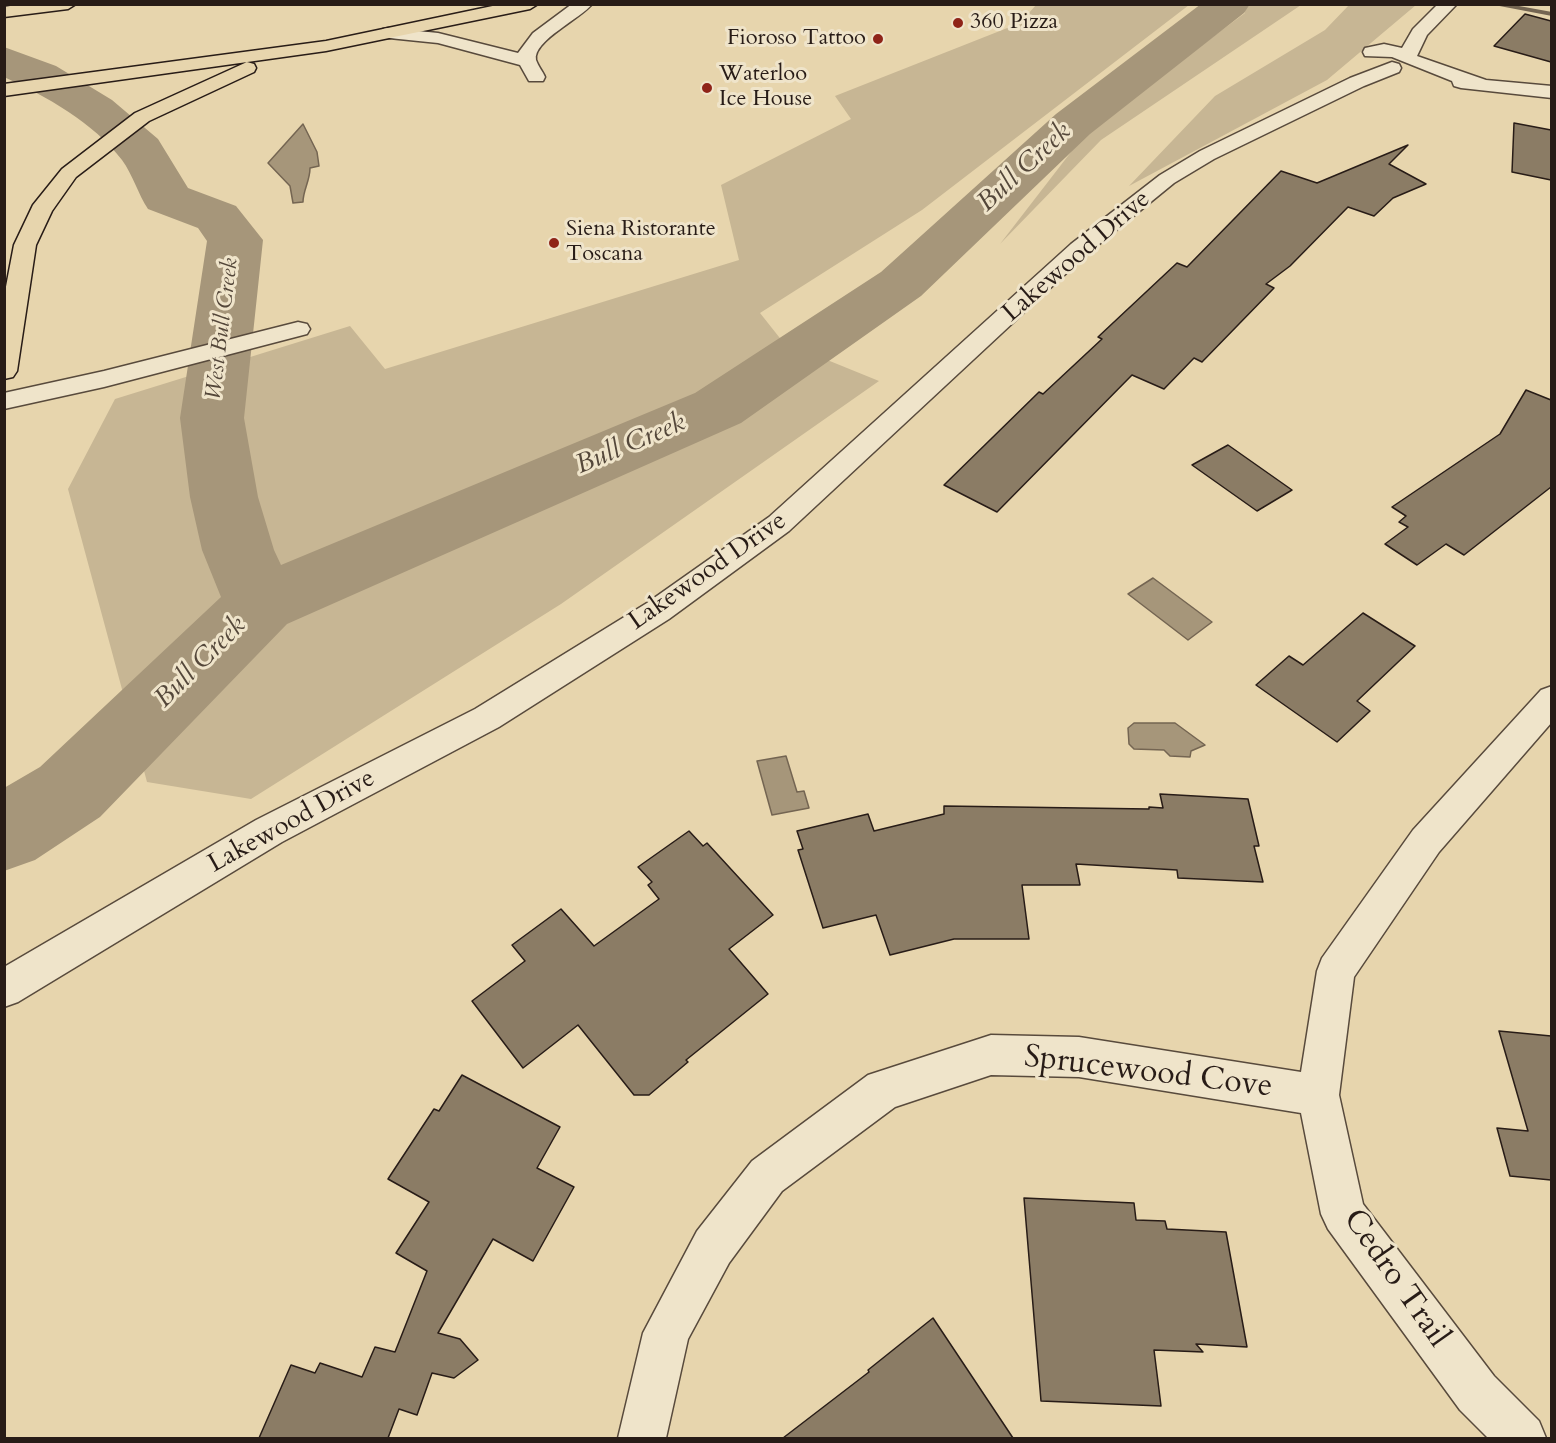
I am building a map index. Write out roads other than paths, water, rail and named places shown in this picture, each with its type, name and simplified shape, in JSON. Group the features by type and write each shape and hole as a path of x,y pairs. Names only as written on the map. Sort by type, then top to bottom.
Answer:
{"highway":[{"path":"4,12 68,4"},
{"path":"4,371 25,245 41,210 69,173 142,117 243,69 326,46 530,4"},
{"path":"4,90 326,46"}],"street":[{"path":"389,33 438,38 532,69 526,54 539,38 584,4"},
{"name":"Lakewood Drive","path":"4,989 74,945 270,831 487,718 658,611 779,525 1079,249 1167,179 1207,155 1322,101 1369,64 1419,33 1449,4"},
{"name":"Lakewood Drive","path":"1369,64 1402,63 1419,33"},
{"path":"1369,64 1390,51 1402,63 1483,86 1551,92"},
{"path":"4,401 104,379 297,329"},
{"path":"1318,1095 1336,971 1426,841 1551,699"},
{"name":"Sprucewood Cove","path":"642,1438 666,1333 713,1246 767,1176 883,1090 991,1055 1079,1057 1318,1095"},
{"name":"Cedro Trail","path":"1318,1095 1343,1215 1477,1393 1522,1438"}],"waterway":[{"name":"Bull Creek","path":"261,604 718,408 901,284 1073,124 1229,4"},
{"path":"1492,4 1552,14"},
{"name":"West Bull Creek","path":"4,61 58,86 112,123 144,155 167,198 217,217 235,240 212,418 224,497 238,550 261,604"},
{"name":"Bull Creek","path":"4,833 70,792 261,604"}],"place":[{"name":"360 Pizza","path":"958,23"},
{"name":"Fioroso Tattoo","path":"878,39"},
{"name":"Waterloo Ice House","path":"707,88"},
{"name":"Siena Ristorante Toscana","path":"554,243"}]}
